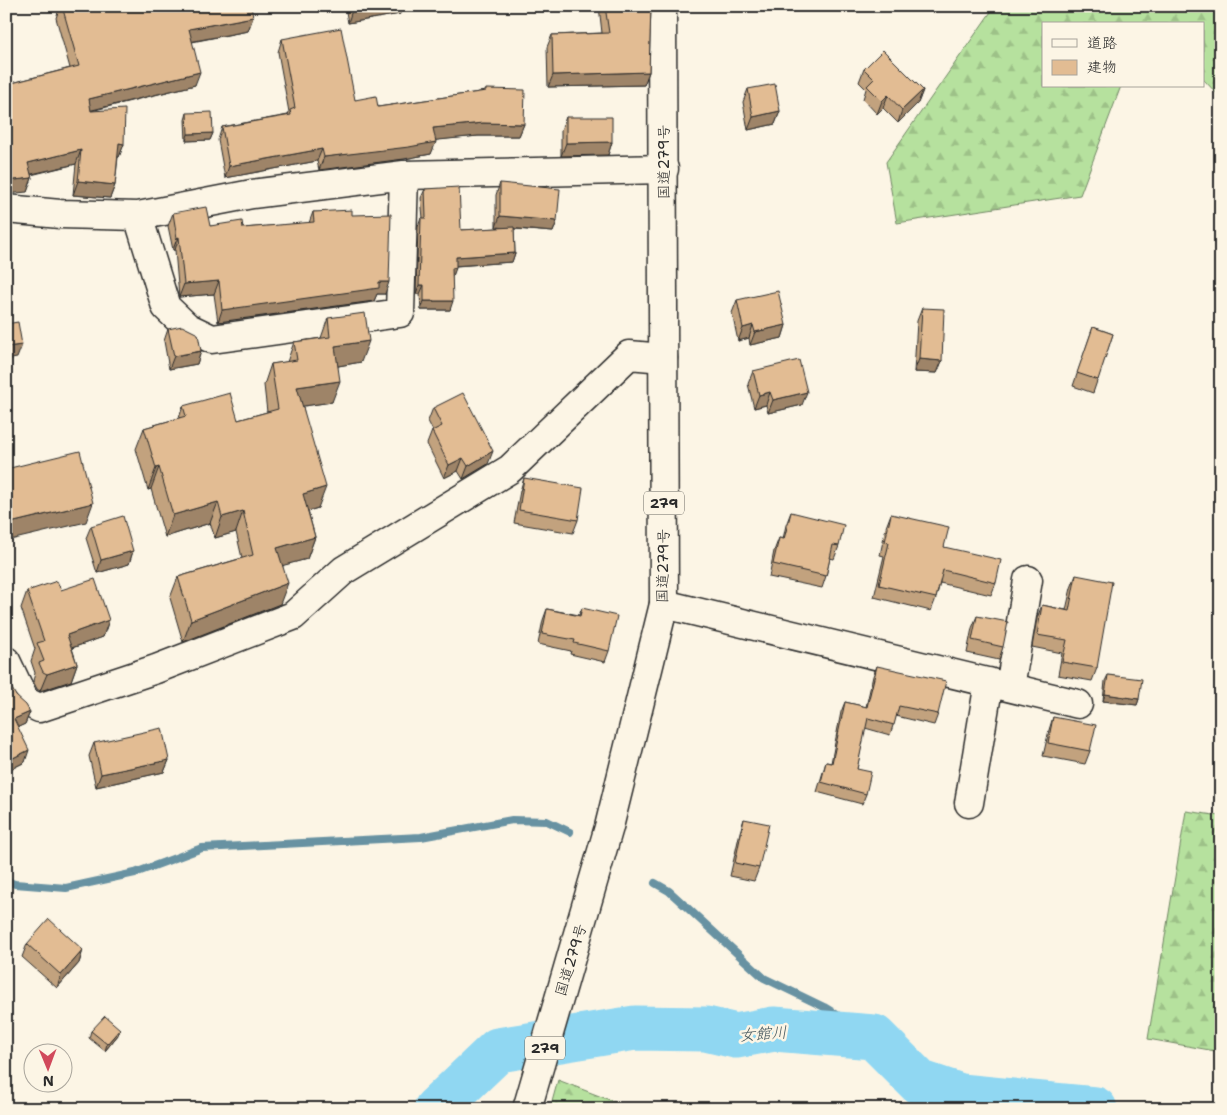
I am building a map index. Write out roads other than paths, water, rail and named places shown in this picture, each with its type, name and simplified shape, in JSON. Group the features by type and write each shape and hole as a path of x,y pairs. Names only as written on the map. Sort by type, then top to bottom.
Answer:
{"main road":[{"name":"国道279号","path":"528,1109 609,827 664,604 662,6"},
{"path":"6,209 60,214 138,216 252,194 404,175 664,169"},
{"path":"138,216 166,308 187,327 212,339 400,313 404,175"},
{"path":"6,661 25,701 39,708 156,669 293,616 344,570 510,469 629,355 663,358"},
{"path":"969,803 1028,580"},
{"path":"664,604 1078,704"}],"waterway":[{"path":"6,881 15,884 66,888 135,873 202,848 421,837 512,820 547,821 570,832"},
{"path":"655,883 669,891 764,978 824,1007 874,1037"},
{"name":"女館川","path":"436,1109 498,1050 635,1028 706,1029 736,1036 774,1029 874,1037 919,1082 961,1096 1095,1109"}]}
